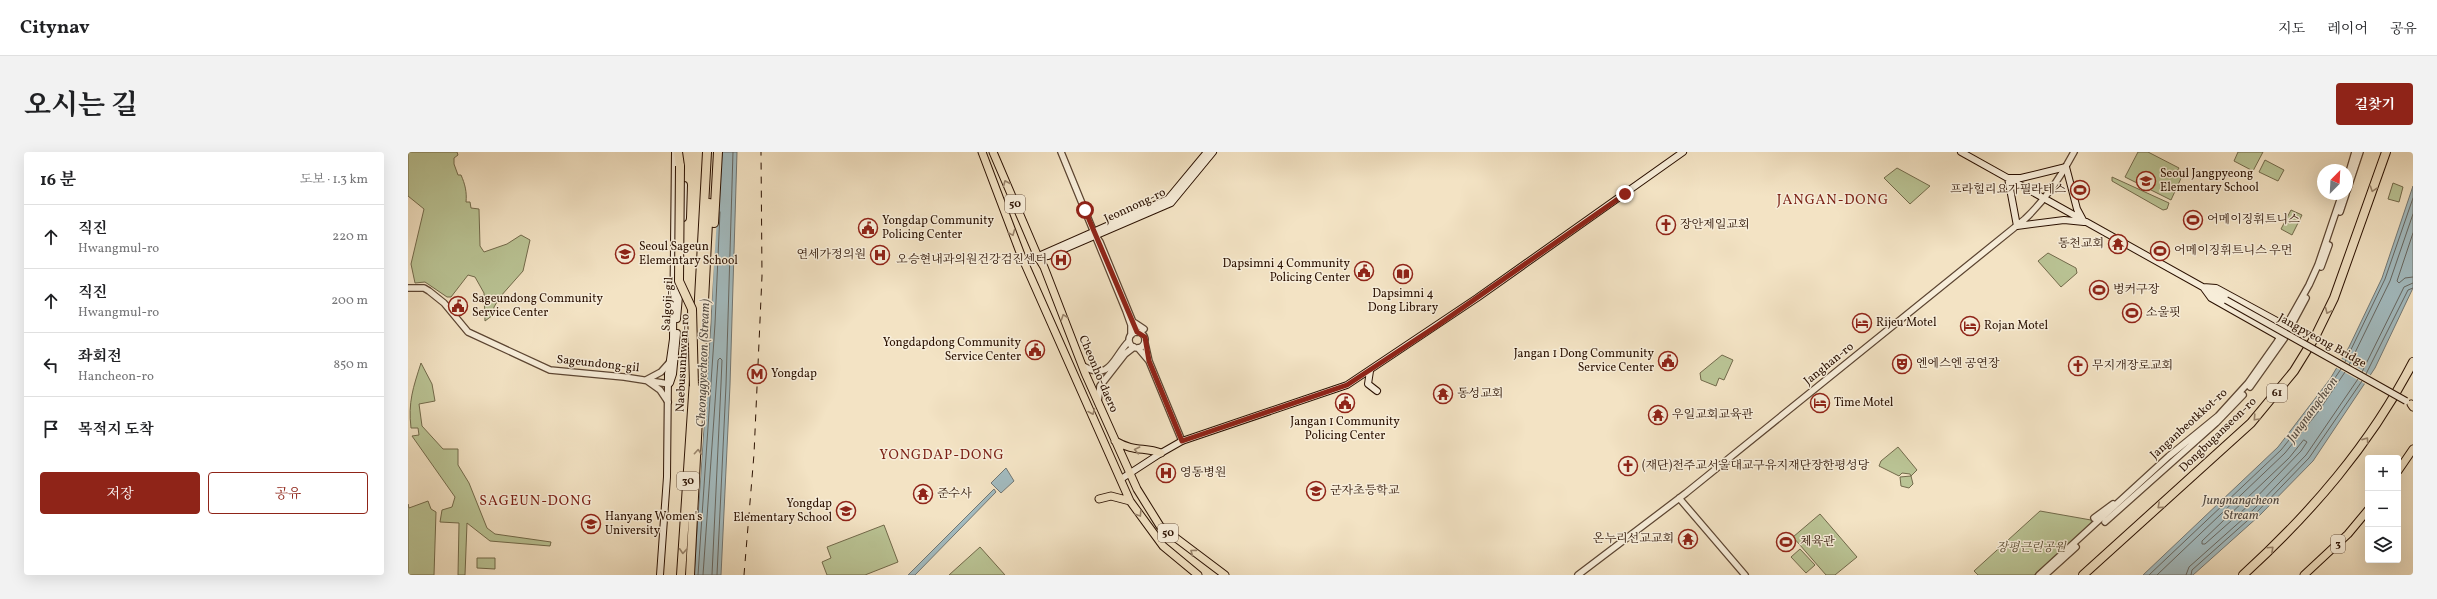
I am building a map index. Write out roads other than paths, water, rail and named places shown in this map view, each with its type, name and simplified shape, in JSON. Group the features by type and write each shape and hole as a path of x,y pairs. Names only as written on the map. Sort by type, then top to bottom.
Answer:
{"highway":[{"path":"678,152 680,166 679,281 692,309 694,386"},
{"name":"Naebusunhwan-ro","path":"681,575 694,386 707,152"},
{"name":"Naebusunhwan-ro","path":"690,575 711,152"},
{"path":"705,292 711,273 718,152"},
{"name":"Dongbuganseon-ro","path":"2083,575 2251,423 2294,371 2315,337 2334,298 2386,152"},
{"path":"2243,575 2294,527 2336,481 2381,419 2413,362"}],"main road":[{"name":"Salgoji-gil","path":"669,384 673,374 677,339 678,252 675,208 675,152"},
{"name":"Salgoji-gil","path":"661,575 669,404 669,363 673,339 678,252 683,220 682,152"},
{"name":"Cheonho-daero","path":"982,152 1025,262 1130,501 1163,546 1198,575"},
{"name":"Cheonho-daero","path":"992,152 1038,257 1044,267 1084,370 1129,474 1160,526 1225,575"},
{"name":"Jeonnong-ro","path":"1094,234 1168,199 1207,152"},
{"name":"Jeonnong-ro","path":"1025,262 1171,203 1213,152"},
{"path":"1121,479 1182,441 1347,385 1477,298 1683,152"},
{"name":"Jangpyeong Bridge","path":"1962,152 2411,405"},
{"path":"2066,167 2077,209 2084,222 2064,220 2017,226 2008,178 2021,178 2066,167"},
{"path":"675,208 680,211 683,220"},
{"path":"2203,287 2216,288 2286,326"},
{"path":"2203,287 2211,298 2280,337"},
{"path":"1370,371 1368,384 1377,391"},
{"path":"1115,441 1139,450 1153,450 1161,453"},
{"path":"2401,467 2413,449"},
{"path":"1099,499 1111,496 1130,501"},
{"name":"3","path":"2304,575 2348,534 2365,514"}],"street":[{"path":"1061,152 1131,325 1130,338 1149,361"},
{"name":"Janghan-ro","path":"1578,575 1679,498 2017,226 2044,199 2066,167 2074,152"},
{"path":"2351,164 2355,152"},
{"name":"Janganbeotkkot-ro","path":"2353,174 2360,152"},
{"name":"Janganbeotkkot-ro","path":"2039,575 2135,487 2227,407 2248,383 2280,337 2318,265 2340,200"},
{"name":"Janganbeotkkot-ro","path":"2045,575 2216,423 2251,386 2284,339 2312,287 2322,265 2345,200"},
{"path":"1094,234 1100,242 1137,332"},
{"name":"Sageundong-gil","path":"408,288 424,288 444,302 468,332 550,370 646,380 669,384"},
{"path":"1134,322 1144,329"},
{"path":"1098,402 1100,386 1130,338 1137,332"},
{"path":"1137,332 1144,335 1149,361 1182,441"},
{"path":"1084,370 1098,373 1111,368 1126,353 1138,349 1145,343"},
{"path":"669,363 661,372 646,380 660,390 669,404"},
{"path":"2094,518 2135,487"},
{"path":"1679,498 1745,575"}],"water":[{"path":"718,152 737,152 730,385 721,575 694,575 711,323"},
{"name":"Jungnangcheon Stream","path":"2413,186 2413,288 2375,368 2313,461 2259,516 2193,575 2143,575 2278,447 2330,379 2349,347 2382,278"},
{"path":"1006,468 1014,481 1001,493 991,483"},
{"path":"994,489 996,492 915,575 908,575"}],"railway":[{"path":"744,575 754,454 762,276 761,152"}],"place":[{"name":"Seoul Jangpyeong Elementary School","path":"2146,181"},
{"name":"프라힐리요가필라테스","path":"2080,190"},
{"name":"어메이징휘트니스","path":"2193,220"},
{"name":"장안제일교회","path":"1666,225"},
{"name":"Yongdap Community Policing Center","path":"868,228"},
{"name":"동천교회","path":"2118,244"},
{"name":"어메이징휘트니스 우먼","path":"2160,251"},
{"name":"Seoul Sageun Elementary School","path":"625,254"},
{"name":"연세가정의원","path":"880,255"},
{"name":"오승현내과의원건강검진센터","path":"1061,260"},
{"name":"Dapsimni 4 Community Policing Center","path":"1364,271"},
{"name":"Dapsimni 4 Dong Library","path":"1403,274"},
{"name":"벙커구장","path":"2099,290"},
{"name":"Sageundong Community Service Center","path":"458,306"},
{"name":"소울핏","path":"2132,313"},
{"name":"Rijeu Motel","path":"1862,323"},
{"name":"Rojan Motel","path":"1970,326"},
{"name":"Yongdapdong Community Service Center","path":"1035,350"},
{"name":"Jangan 1 Dong Community Service Center","path":"1668,361"},
{"name":"엔에스엔 공연장","path":"1902,364"},
{"name":"무지개장로교회","path":"2078,366"},
{"name":"Yongdap","path":"757,374"},
{"name":"동성교회","path":"1443,394"},
{"name":"Jangan 1 Community Policing Center","path":"1345,403"},
{"name":"Time Motel","path":"1820,403"},
{"name":"우일교회교육관","path":"1658,415"},
{"name":"(재단)천주교서울대교구유지재단장한평성당","path":"1628,466"},
{"name":"영동병원","path":"1166,473"},
{"name":"군자초등학교","path":"1316,491"},
{"name":"준수사","path":"923,494"},
{"name":"Yongdap Elementary School","path":"846,511"},
{"name":"Hanyang Women's University","path":"591,524"},
{"name":"온누리선교교회","path":"1688,539"},
{"name":"체육관","path":"1786,542"}],"district":[{"name":"JANGAN-DONG","path":"1833,200"},
{"name":"YONGDAP-DONG","path":"942,455"},
{"name":"SAGEUN-DONG","path":"536,501"}],"water label":[{"name":"Cheonggyecheon (Stream)","path":"704,363"},
{"name":"Jungnangcheon","path":"2313,410"}],"park label":[{"name":"장평근린공원","path":"2031,548"}]}
